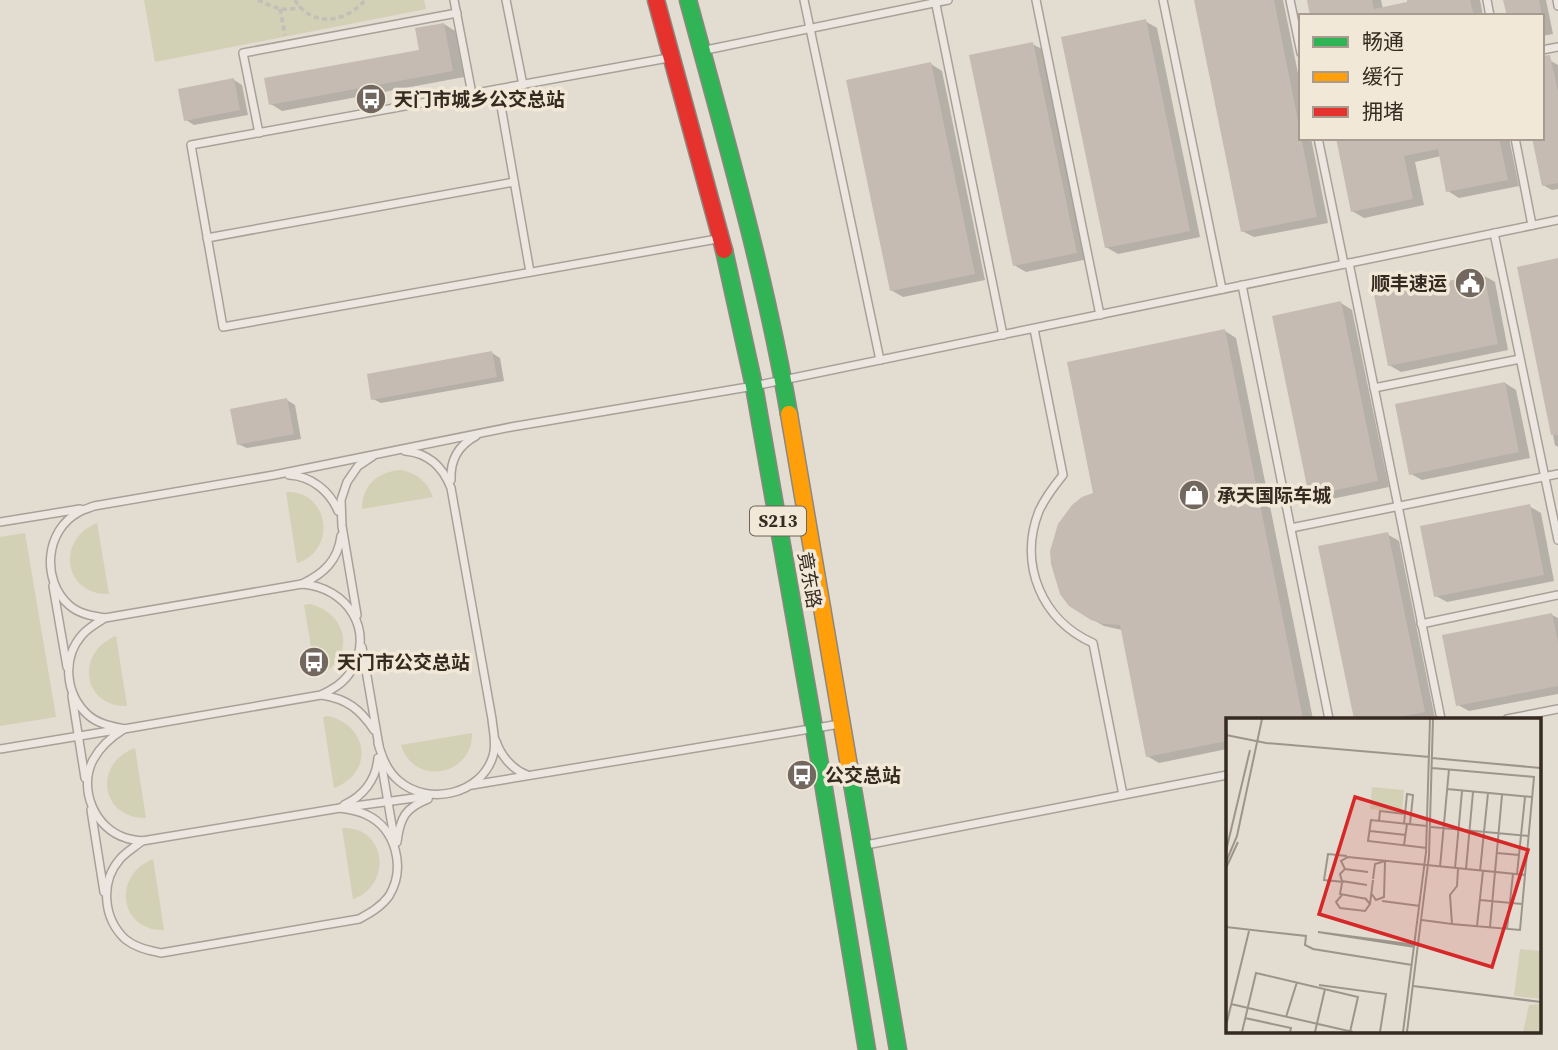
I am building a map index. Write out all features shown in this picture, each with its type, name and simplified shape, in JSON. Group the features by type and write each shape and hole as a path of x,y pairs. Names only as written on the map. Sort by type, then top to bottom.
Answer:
{"main road":[{"name":"竟东路","path":"656,0 729,268 754,386 867,1050"},
{"name":"竟东路","path":"688,0 749,228 783,380 898,1050"}],"lane":[{"path":"454,0 472,94"},
{"path":"506,0 523,85"},
{"path":"804,0 880,360"},
{"path":"702,51 948,0"},
{"path":"1036,0 1100,315"},
{"path":"1163,0 1223,289"},
{"path":"1290,0 1299,43"},
{"path":"1557,0 1558,6"},
{"path":"936,1 1003,335"},
{"path":"259,133 243,53 457,13"},
{"path":"672,57 191,145 223,327 721,238"},
{"path":"498,89 530,272"},
{"path":"1318,140 1374,388 1441,718"},
{"path":"1515,140 1532,225"},
{"path":"207,238 514,182"},
{"path":"0,522 274,475 482,433 754,386 1558,220"},
{"path":"1494,233 1558,540"},
{"path":"1242,285 1329,718"},
{"path":"1034,329 1063,475 1047,497 1038,516 1032,537 1033,566 1041,594 1057,618 1079,637 1093,643 1123,795"},
{"path":"1374,388 1520,359"},
{"path":"482,433 470,439 454,457 450,471 451,488 494,737 507,761 520,772 529,775"},
{"path":"398,860 342,526 341,500 347,482 358,466 374,455 393,450 412,452 430,460 445,472 451,488"},
{"path":"1291,528 1558,474"},
{"path":"51,575 58,592 70,606 86,615 105,618 302,584 319,576 332,562 340,545 342,526 337,507 326,492 311,480 293,475 274,475"},
{"path":"94,506 78,512 64,524 54,539 50,557 51,575 107,910 114,926 127,940 143,949 161,953 359,919 376,911 388,897 396,879 400,824 407,811 440,794"},
{"path":"0,749 321,695 338,686 351,672 359,655 360,633 356,618 345,602 330,591 302,584"},
{"path":"1422,624 1558,595"},
{"path":"105,618 83,634 73,650 68,667 70,686 77,702 89,716 105,725 124,729"},
{"path":"321,695 349,704 364,715 374,731 386,766 398,780 415,791 440,794"},
{"path":"1512,718 1558,709"},
{"path":"124,729 102,747 91,762 87,780 89,798 96,815 108,829 124,838 142,841 340,808 453,793 471,785 841,724"},
{"path":"471,785 489,765 493,756 494,737"},
{"path":"340,808 357,799 370,785 377,768 378,743"},
{"path":"863,846 1226,775"},
{"path":"340,808 368,815 383,827 393,842 398,860"},
{"path":"107,910 106,892 111,874 120,859 142,841"}],"path":[{"path":"258,0 280,9 301,7"},
{"path":"295,0 318,19 346,15 358,9 365,0"},
{"path":"280,9 287,45"}],"shaded area":[{"path":"144,0 424,0 426,9 155,62"},
{"path":"402,470 421,479 433,497 362,509 365,493 373,481 386,473"},
{"path":"286,492 300,494 312,500 323,522 319,546 310,556 297,563"},
{"path":"97,523 109,594 94,592 82,586 70,565 75,541"},
{"path":"25,533 56,717 0,726 0,537"},
{"path":"310,604 333,617 343,638 338,660 316,676 304,605"},
{"path":"116,636 127,706 112,704 101,698 93,689 89,677 94,654"},
{"path":"323,717 342,721 352,729 361,750 356,772 334,788"},
{"path":"472,733 470,748 463,759 442,771 429,771 418,767 408,758 401,745"},
{"path":"135,748 146,818 131,816 119,810 111,801 108,789 112,766 121,756"},
{"path":"342,828 356,830 368,836 379,857 375,881 366,892 353,899"},
{"path":"153,859 164,930 149,928 138,922 126,901 131,877"}],"building":[{"path":"1194,0 1274,0 1299,126 1299,140 1302,140 1317,217 1241,232"},
{"path":"1307,0 1372,0 1374,9 1407,0 1470,0 1474,14 1310,14"},
{"path":"1503,0 1539,0 1542,14 1506,14"},
{"path":"1146,19 1190,231 1105,248 1061,37"},
{"path":"444,23 453,71 269,105 264,78 419,50 415,28"},
{"path":"1033,42 1077,253 1013,266 969,55"},
{"path":"1550,55 1558,92 1558,183 1542,186 1532,140 1544,140 1544,56"},
{"path":"931,62 975,274 890,291 846,80"},
{"path":"234,78 240,110 184,121 178,89"},
{"path":"1336,140 1499,140 1508,180 1446,192 1438,149 1404,156 1413,199 1351,212"},
{"path":"1558,258 1558,435 1551,435 1517,267"},
{"path":"1484,274 1498,344 1388,366 1374,295"},
{"path":"1341,301 1378,481 1309,496 1272,316"},
{"path":"1225,329 1303,718 1226,718 1226,741 1146,757 1120,625 1091,620 1069,606 1060,594 1051,564 1050,551 1058,524 1072,505 1093,493 1067,362"},
{"path":"492,351 497,377 371,400 367,374"},
{"path":"1505,382 1519,452 1409,475 1395,404"},
{"path":"287,398 294,434 237,445 230,409"},
{"path":"1530,504 1544,575 1434,597 1420,526"},
{"path":"1388,532 1425,712 1395,718 1354,718 1318,546"},
{"path":"1552,613 1558,642 1558,686 1456,706 1442,635"}],"traffic: fast":[{"path":"688,0 756,258 789,414"},
{"path":"724,250 754,386 867,1050"},
{"path":"849,766 898,1050"}],"traffic: slow":[{"path":"789,414 849,766"}],"traffic: jam":[{"path":"656,0 724,250"}],"place":[{"name":"天门市城乡公交总站","path":"371,99"},
{"name":"顺丰速运","path":"1470,283"},
{"name":"承天国际车城","path":"1194,495"},
{"name":"天门市公交总站","path":"314,662"},
{"name":"公交总站","path":"802,775"}]}
